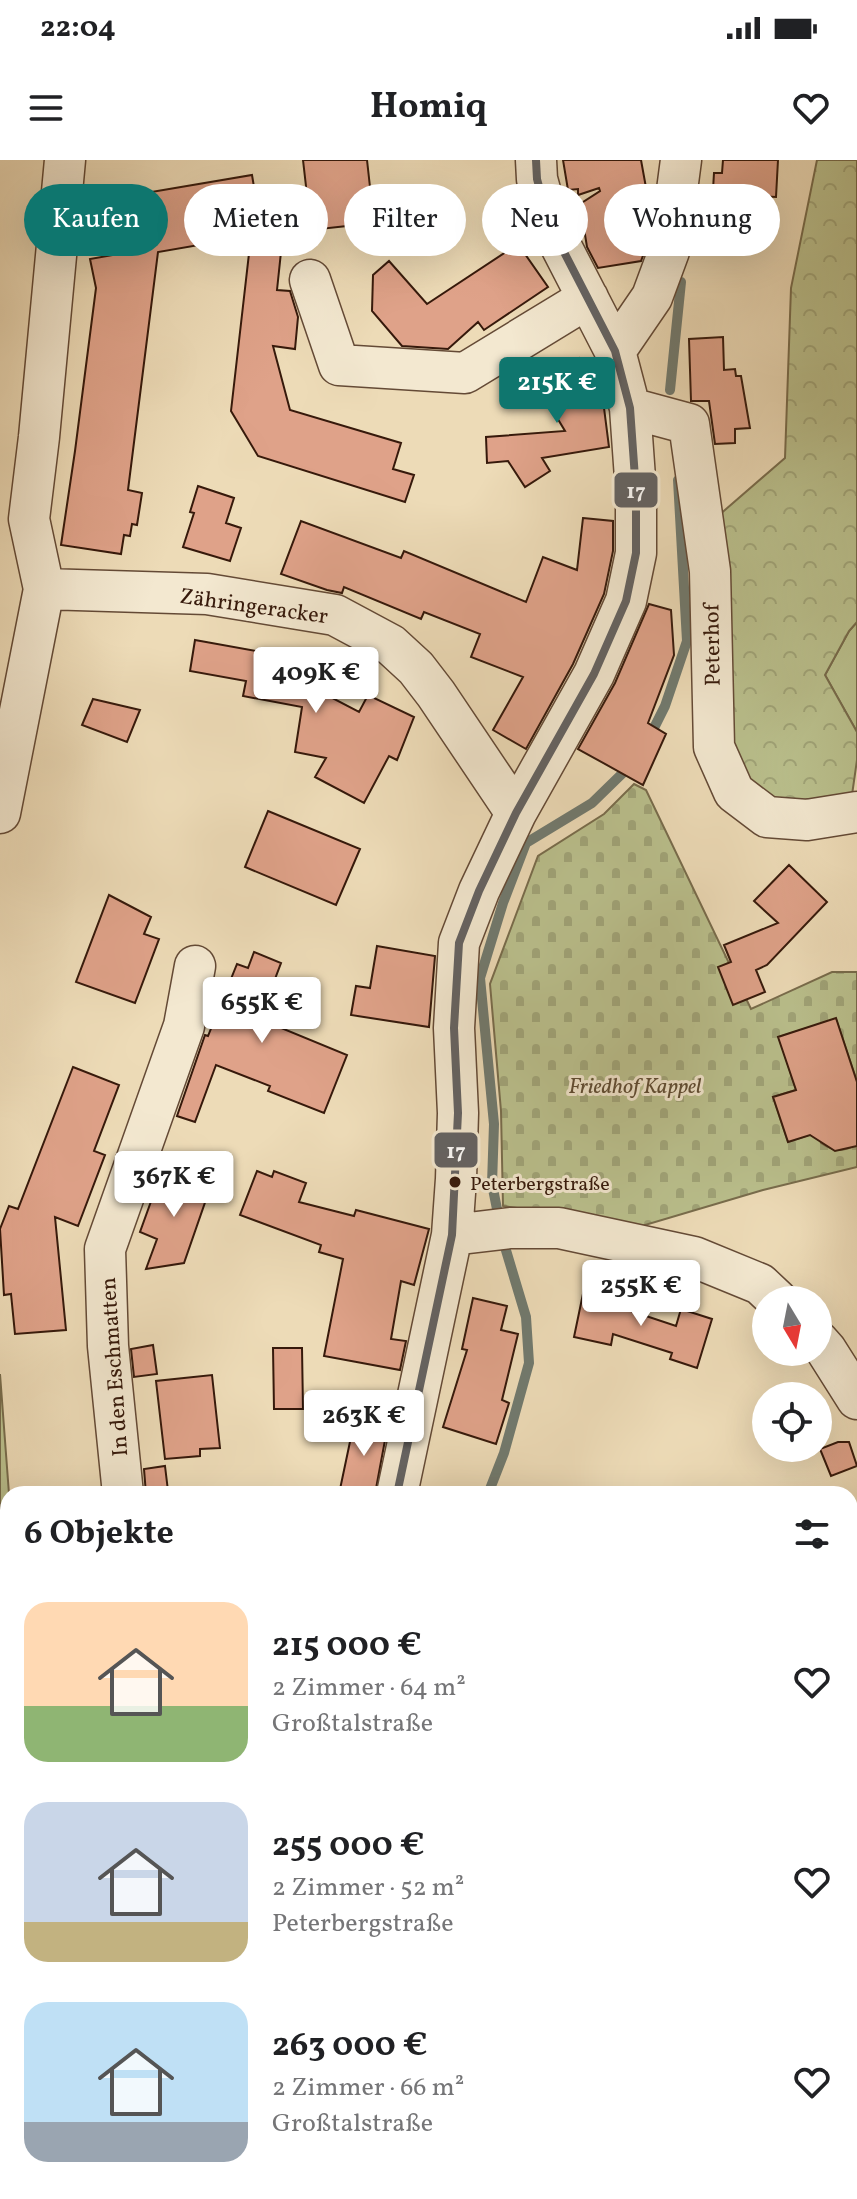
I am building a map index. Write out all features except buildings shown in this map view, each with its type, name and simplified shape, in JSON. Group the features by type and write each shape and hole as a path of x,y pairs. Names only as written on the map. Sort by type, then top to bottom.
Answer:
{"street":[{"path":"0,813 44,589 29,519 65,160"},
{"path":"400,1486 483,1231 456,1179 458,1113 454,1028 459,943 479,891 516,813 594,674 626,601 636,553 636,492 651,415 549,223 537,179 536,160"},
{"path":"615,351 652,297 669,251 681,160"},
{"path":"310,280 339,365 465,373 588,298"},
{"name":"Peterhof","path":"651,415 689,424 710,571 714,747 734,792 767,817 807,820 857,812"},
{"name":"Zähringeracker","path":"44,589 207,594 335,615 391,645 416,668 516,813"},
{"name":"In den Eschmatten","path":"122,1486 108,1346 105,1249 184,1026 195,966"},
{"path":"483,1231 559,1228 694,1257 762,1286"},
{"path":"832,1359 857,1399"}],"green space":[{"path":"817,160 857,160 857,622 825,675 857,732 857,760 852,795 764,804 724,759 718,516 785,458 791,288"},
{"path":"857,622 857,732 825,675"},
{"name":"Friedhof Kappel","path":"634,784 646,790 751,1009 832,972 857,972 857,1082 836,1019 779,1037 796,1090 773,1097 788,1142 818,1132 821,1143 830,1148 843,1150 857,1144 857,1167 763,1190 635,1228 503,1206 501,1111 490,984 538,856 604,814"},
{"path":"0,1374 8,1486 0,1486"}],"waterway":[{"path":"670,390 681,282"},
{"path":"650,736 665,706 687,641 678,480"},
{"path":"497,1209 492,1184 494,1124 480,978 503,903 526,843 592,803 630,766"},
{"path":"491,1486 504,1453 529,1363 526,1317 505,1247"}],"transit line":[{"name":"17","path":"399,1486 452,1235 458,1113 454,1028 459,943 479,891 516,813 594,674 626,601 636,553 636,492 630,408 615,351 549,223 537,179 536,160"}],"place":[{"name":"Peterbergstraße","path":"455,1182"}]}
